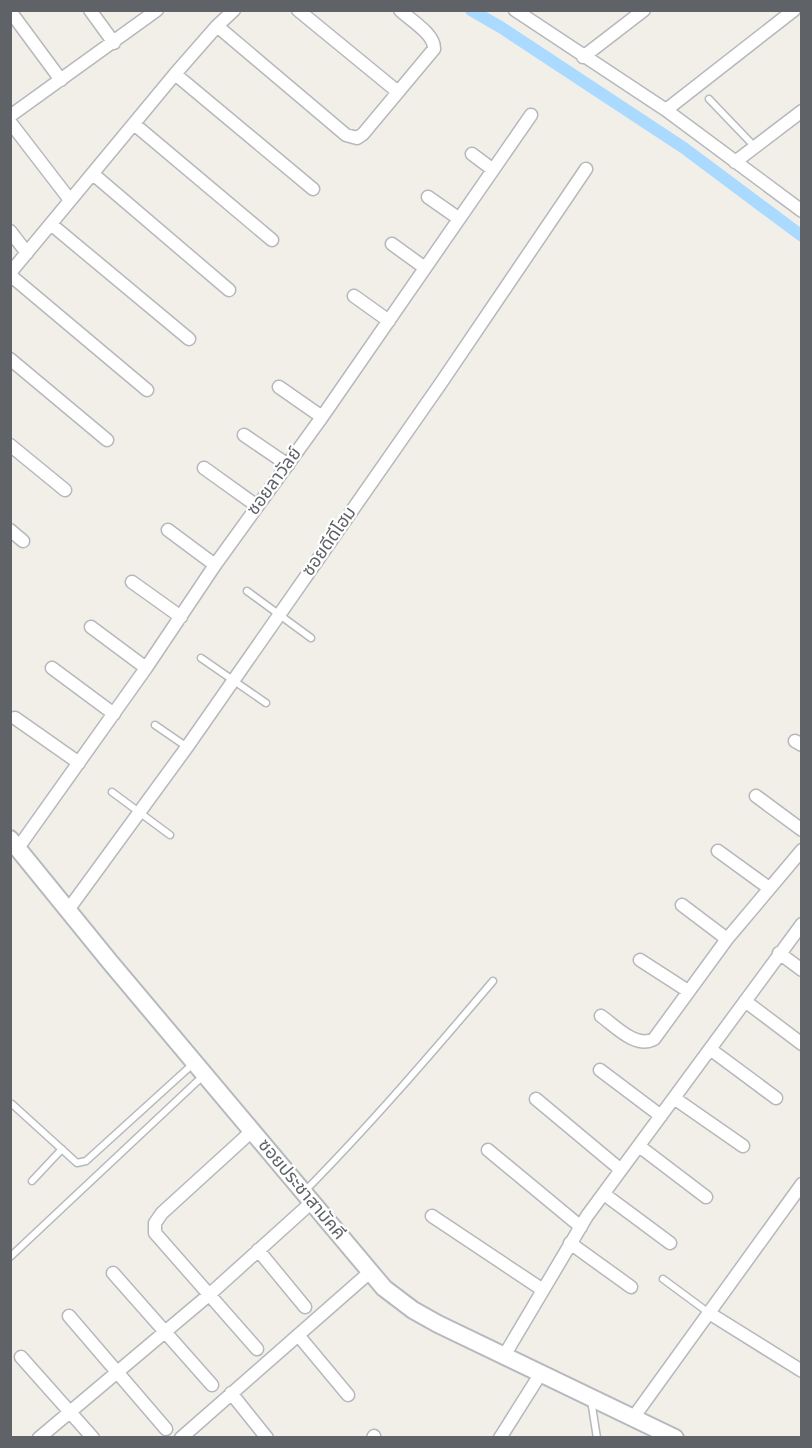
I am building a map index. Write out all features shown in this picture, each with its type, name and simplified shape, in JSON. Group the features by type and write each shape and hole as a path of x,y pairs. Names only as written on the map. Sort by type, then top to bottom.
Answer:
{"street":[{"path":"90,10 114,43"},
{"path":"10,116 157,10"},
{"path":"147,390 10,274 175,74 234,10"},
{"path":"298,10 398,92"},
{"path":"217,26 351,137 357,138 363,134 434,49 430,37 400,10"},
{"path":"515,10 666,110 801,211"},
{"path":"584,57 644,10"},
{"path":"666,110 794,10"},
{"path":"10,11 61,80"},
{"path":"175,74 313,189"},
{"path":"735,162 801,111"},
{"name":"ซอยลาวัลย์","path":"14,844 79,763 114,714 215,565 322,417 531,115"},
{"path":"10,122 70,200"},
{"path":"134,124 272,240"},
{"path":"472,154 492,169"},
{"name":"ซอยดีดีโฮม","path":"68,910 234,680 453,366 586,169"},
{"path":"93,174 229,290"},
{"path":"428,197 458,218"},
{"path":"52,225 189,339"},
{"path":"10,231 27,253"},
{"path":"392,244 425,268"},
{"path":"354,296 389,321"},
{"path":"10,359 107,440"},
{"path":"279,387 322,417"},
{"path":"244,435 288,465"},
{"path":"10,444 64,490"},
{"path":"204,468 257,506"},
{"path":"10,530 23,541"},
{"path":"168,530 215,565"},
{"path":"132,582 181,617"},
{"path":"91,627 146,668"},
{"path":"52,668 114,714"},
{"path":"15,718 79,763"},
{"path":"756,796 801,830"},
{"name":"ซอยประชาสามัคคี","path":"14,844 384,1288 413,1310 438,1324 591,1399 675,1437"},
{"path":"601,1016 638,1042 647,1043 654,1039 727,939 801,850"},
{"path":"718,851 769,888"},
{"path":"682,905 727,939"},
{"path":"504,1356 581,1227 801,924"},
{"path":"779,953 801,970"},
{"path":"640,960 688,991"},
{"path":"745,1001 801,1044"},
{"path":"710,1049 776,1098"},
{"path":"600,1070 661,1116"},
{"path":"674,1098 743,1146"},
{"path":"536,1100 621,1170"},
{"path":"252,1131 162,1213 155,1223 155,1233 257,1349"},
{"path":"639,1146 706,1197"},
{"path":"488,1150 581,1227"},
{"path":"633,1419 708,1313 800,1190"},
{"path":"604,1194 670,1243"},
{"path":"39,1437 210,1294 258,1250 308,1197"},
{"path":"432,1216 543,1290"},
{"path":"570,1243 631,1287"},
{"path":"258,1250 305,1307"},
{"path":"181,1437 370,1272"},
{"path":"113,1273 212,1385"},
{"path":"708,1313 801,1371"},
{"path":"69,1316 166,1429"},
{"path":"298,1335 348,1395"},
{"path":"21,1357 93,1437"},
{"path":"500,1437 541,1373"},
{"path":"231,1394 267,1437"}],"lane":[{"path":"709,99 755,147"},
{"path":"247,591 311,638"},
{"path":"201,658 266,703"},
{"path":"155,725 187,747"},
{"path":"112,792 170,835"},
{"path":"308,1197 339,1157 493,981"},
{"path":"12,1104 77,1163 86,1161 200,1068"},
{"path":"10,1257 200,1068"},
{"path":"32,1181 62,1149"},
{"path":"663,1279 708,1313"},
{"path":"591,1399 597,1437"}],"waterway":[{"path":"471,10 684,148 802,236"}]}
